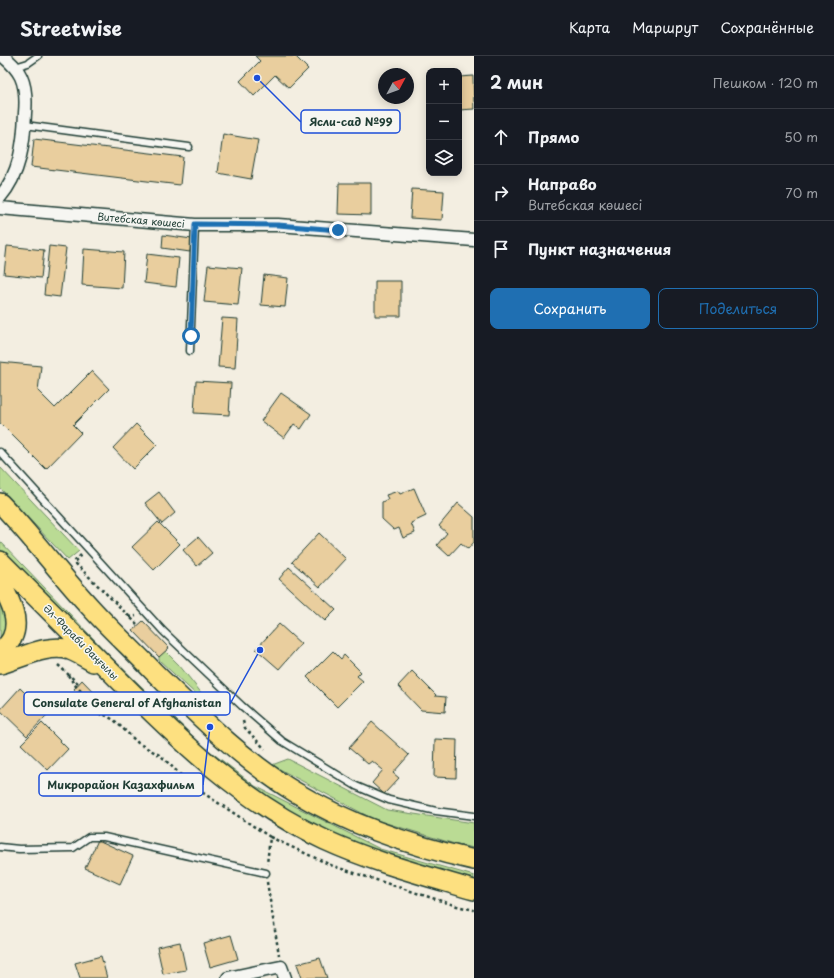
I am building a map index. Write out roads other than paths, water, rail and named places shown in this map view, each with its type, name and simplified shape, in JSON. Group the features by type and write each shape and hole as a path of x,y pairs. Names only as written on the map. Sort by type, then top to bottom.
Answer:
{"main road":[{"path":"0,503 91,608"},
{"path":"0,516 210,727 274,779 296,793 336,814 382,833 439,852 474,860"},
{"name":"Әл-Фараби даңғылы","path":"0,561 163,724 226,779 283,818 324,840 386,864 474,890"},
{"path":"0,582 10,601 15,619 12,639 0,653"},
{"path":"0,664 50,648 59,648 71,650 114,675"}],"street":[{"path":"0,197 6,190 14,175 20,157 25,135 26,100 22,78 16,67 3,56"},
{"name":"Витебская көшесі","path":"0,208 195,224 278,225 474,240"},
{"path":"228,978 283,972"}],"lane":[{"path":"16,67 28,63 38,56"},
{"path":"25,125 189,147"},
{"path":"190,352 195,224"},
{"path":"0,452 87,549 179,646 242,706 282,741 356,786 389,800 436,811 474,816"},
{"path":"0,847 19,849 73,848 89,837 104,838 266,873"}],"place":[{"name":"Ясли-сад №99","path":"257,78"},
{"name":"Consulate General of Afghanistan","path":"260,650"},
{"name":"Микрорайон Казахфильм","path":"210,727"}]}
